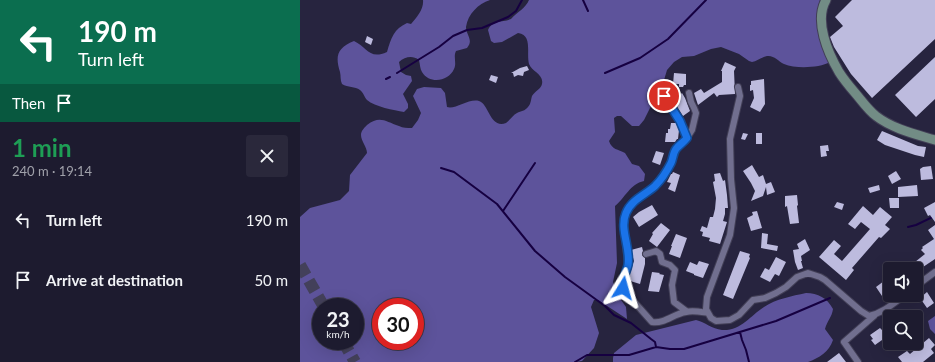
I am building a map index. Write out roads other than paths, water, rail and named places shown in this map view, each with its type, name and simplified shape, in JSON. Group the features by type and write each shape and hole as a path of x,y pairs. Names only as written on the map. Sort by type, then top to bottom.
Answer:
{"main road":[{"path":"826,0 821,18 826,43 839,72 866,107 875,116 889,124 935,140"}],"street":[{"path":"738,87 740,96 730,139 731,179 734,208 730,235 707,297 706,309 711,318 716,321 730,320 739,315 753,300 765,298 776,293 786,287 797,277 808,273 825,280 861,311 870,316 876,315"},
{"path":"689,93 696,113 692,130 687,138 676,148 671,163 660,180 649,191 637,198 626,212 624,229 628,264 622,282 623,288 628,295 652,322 660,323 686,311 708,313"},
{"path":"664,96 680,121 687,138"},
{"path":"646,254 656,251 660,254 662,262 670,265 675,270 672,285 674,302 686,311"},
{"path":"923,281 935,272"},
{"path":"858,362 844,342 876,315 886,310 896,302"}],"waterway":[{"path":"397,73 439,47 453,36 467,30 482,28 508,17 516,11 522,0"},
{"path":"583,0 588,11"},
{"path":"605,73 640,58 668,39 706,0"},
{"path":"386,79 390,77"},
{"path":"503,211 535,163"},
{"path":"441,168 454,172 497,204 535,251 565,277 605,306 614,315 631,323 655,342 656,347"},
{"path":"908,227 935,216"},
{"path":"575,362 587,355 629,355 656,347 684,349 776,321 830,298"},
{"path":"740,332 749,362"}],"tunnel":[{"path":"300,265 319,298"},
{"path":"348,350 355,362"}]}
